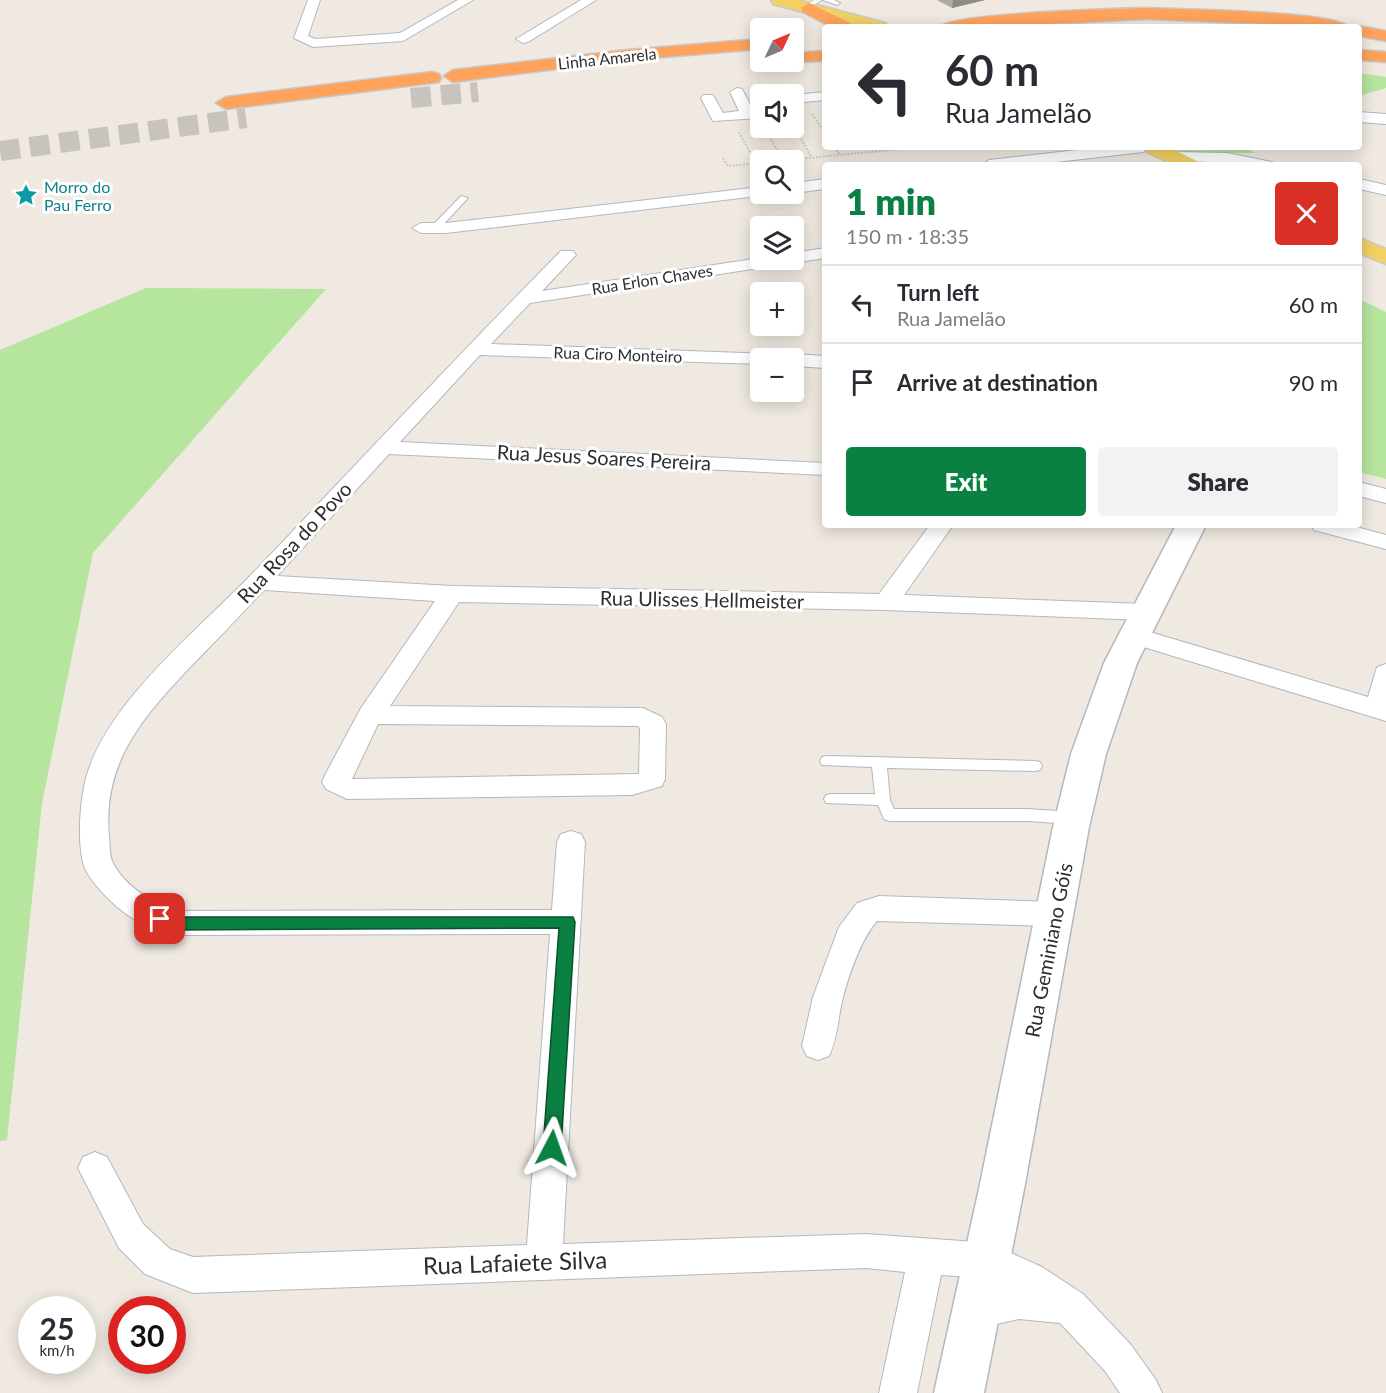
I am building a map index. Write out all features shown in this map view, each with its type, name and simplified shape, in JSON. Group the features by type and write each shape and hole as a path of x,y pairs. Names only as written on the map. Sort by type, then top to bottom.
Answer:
{"highway":[{"path":"811,5 840,24"},
{"path":"972,24 1010,19 1130,15 1263,19 1310,24"},
{"path":"1362,32 1386,36"},
{"path":"804,43 822,46"},
{"name":"Linha Amarela","path":"453,76 628,55 750,45"},
{"path":"804,54 822,46"},
{"path":"1362,46 1386,48"},
{"path":"1362,58 1386,58"},
{"name":"Linha Amarela","path":"643,72 750,62"},
{"path":"226,103 432,78"},
{"path":"246,118 411,98"}],"main road":[{"path":"779,0 844,11 871,8 888,24"},
{"path":"811,5 870,24"},
{"path":"1158,150 1181,161"},
{"path":"1362,246 1386,257"}],"street":[{"path":"315,0 301,38 313,43 394,39 410,34 461,4"},
{"path":"523,39 590,0"},
{"path":"433,3 461,4"},
{"path":"736,92 750,110"},
{"path":"804,101 822,97"},
{"path":"708,98 718,118 750,115"},
{"path":"1362,117 1386,119"},
{"path":"1015,162 1117,150"},
{"path":"1181,161 1227,158 1249,162"},
{"path":"804,187 822,184"},
{"path":"1362,185 1386,190"},
{"path":"428,228 750,193"},
{"path":"804,256 822,253"},
{"name":"Rua Rosa do Povo","path":"567,255 475,349 258,582 143,701 115,741 100,778 94,820 98,865 120,893 144,911 177,923 567,922"},
{"name":"Rua Erlon Chaves","path":"523,299 750,265"},
{"name":"Rua Ciro Monteiro","path":"475,349 750,358"},
{"path":"804,361 822,362"},
{"name":"Rua Jesus Soares Pereira","path":"383,447 822,469"},
{"path":"1362,490 1386,496"},
{"path":"886,602 940,528"},
{"name":"Rua Geminiano Góis","path":"959,1393 989,1261 1054,914 1088,755 1112,684 1139,624 1189,528"},
{"path":"1333,528 1386,542"},
{"name":"Rua Ulisses Hellmeister","path":"258,582 452,594 886,602 1139,624 1382,711"},
{"path":"370,714 643,717 653,724 652,779 649,782 632,785 347,789 339,786 336,782 338,776 370,714 452,594"},
{"path":"1382,711 1386,673"},
{"path":"544,1260 571,842"},
{"path":"818,1046 828,997 854,927 867,911 879,908 1054,914"},
{"name":"Rua Lafaiete Silva","path":"95,1168 131,1236 158,1263 194,1275 544,1260 866,1251 927,1254 989,1261 1029,1280 1070,1307 1118,1358 1143,1393"},
{"path":"898,1393 927,1254"},
{"path":"978,1310 1005,1301 1042,1300 1070,1307"}],"lane":[{"path":"826,0 837,3"},
{"path":"428,228 464,198"},
{"path":"827,761 1035,765"},
{"path":"879,763 883,800 887,812 894,816 1028,814 1075,818"},
{"path":"831,799 883,800"}],"path":[{"path":"812,113 822,128"},
{"path":"737,129 750,153"},
{"path":"800,138 811,156"},
{"path":"836,150 840,155"},
{"path":"804,158 878,150"},
{"path":"723,158 728,166 750,164"}],"green space":[{"path":"1362,73 1386,77 1386,88 1362,95"},
{"path":"1178,150 1250,150 1256,153 1184,153"},
{"path":"146,288 326,289 93,553 42,803 7,1140 0,1141 0,350"},
{"path":"1362,300 1386,312 1386,479 1362,473"}],"tunnel":[{"path":"411,98 478,92"},
{"path":"0,151 246,118"}],"place":[{"name":"Morro do Pau Ferro","path":"26,195"}],"route":[{"path":"160,919 177,923 567,922 552,1148"}]}
